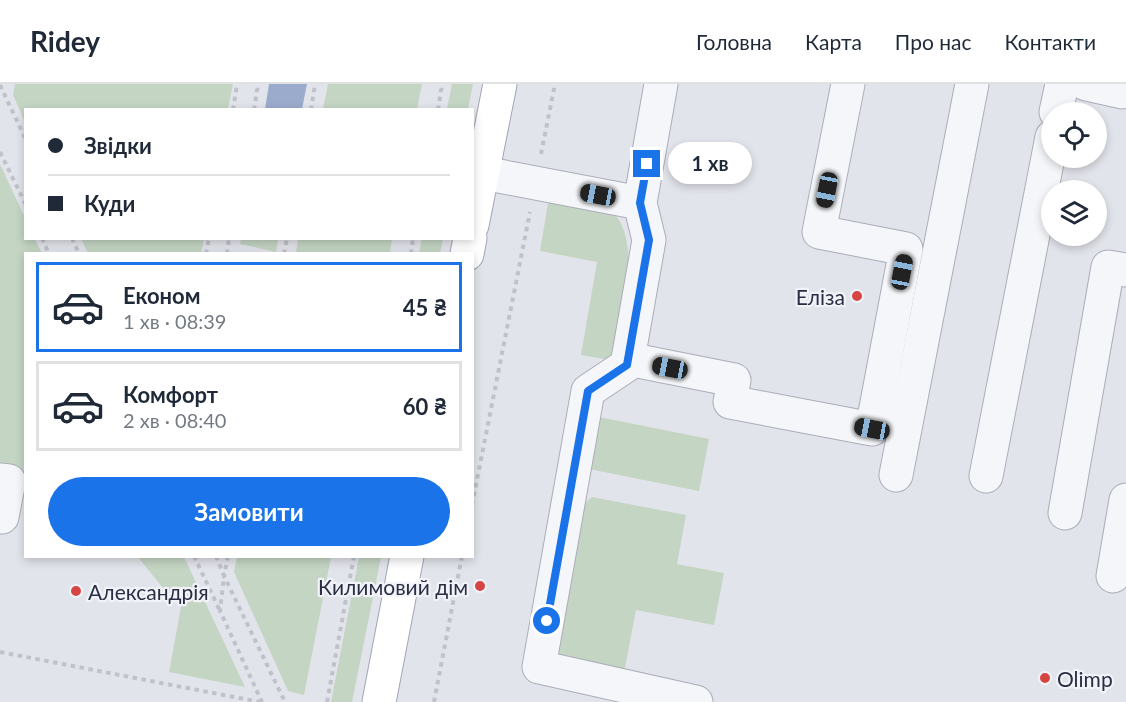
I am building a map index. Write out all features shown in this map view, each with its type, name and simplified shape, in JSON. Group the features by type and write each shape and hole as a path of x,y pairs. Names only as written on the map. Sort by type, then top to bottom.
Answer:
{"main road":[{"path":"474,215 500,84"},
{"path":"379,702 407,558"}],"lane":[{"path":"661,84 640,203 649,240 627,365 588,391 539,667 696,702"},
{"path":"628,359 734,380 730,402 872,429 906,249 819,232 848,84"},
{"path":"896,475 972,84"},
{"path":"1058,102 1062,84"},
{"path":"1086,84 1124,91"},
{"path":"986,476 1046,168"},
{"path":"483,172 640,203"},
{"path":"1065,513 1108,267 1126,270"},
{"path":"0,480 9,481 2,518"},
{"path":"1113,576 1126,500"}],"path":[{"path":"232,108 237,84"},
{"path":"254,108 258,84"},
{"path":"311,108 315,84"},
{"path":"438,108 442,84"},
{"path":"474,495 555,84"},
{"path":"0,85 24,136"},
{"path":"0,152 24,201"},
{"path":"195,558 261,702"},
{"path":"217,558 285,702"},
{"path":"220,611 228,558"},
{"path":"327,702 354,558"},
{"path":"434,702 462,558"},
{"path":"0,652 261,702"}],"green space":[{"path":"15,84 233,84 228,108 24,108 24,120 13,95"},
{"path":"328,84 422,84 417,108 323,108"},
{"path":"452,84 473,84 468,108 447,108"},
{"path":"0,164 24,216 24,240 36,240 42,252 24,252 24,476 0,471"},
{"path":"549,197 608,210 619,220 626,236 629,280 621,362 581,355 597,262 540,251"},
{"path":"82,240 204,240 201,252 88,252"},
{"path":"241,240 278,240 276,252 240,244"},
{"path":"298,240 392,240 390,252 296,252"},
{"path":"422,240 443,240 440,252 419,252"},
{"path":"589,415 709,439 699,491 579,467"},
{"path":"592,497 686,515 677,564 724,573 714,625 636,610 623,678 544,663 573,513"},
{"path":"139,558 184,558 245,687 169,672 183,596 167,593"},
{"path":"237,558 331,558 304,695 288,691 234,572"},
{"path":"359,558 381,558 352,702 331,702"}],"water":[{"path":"269,84 307,84 302,108 265,108"}],"place":[{"name":"Еліза","path":"857,296"},
{"name":"Килимовий дім","path":"480,586"},
{"name":"Александрія","path":"76,591"},
{"name":"Olіmp","path":"1045,678"}],"route":[{"path":"547,621 588,391 627,365 649,240 640,203 647,164"}]}
